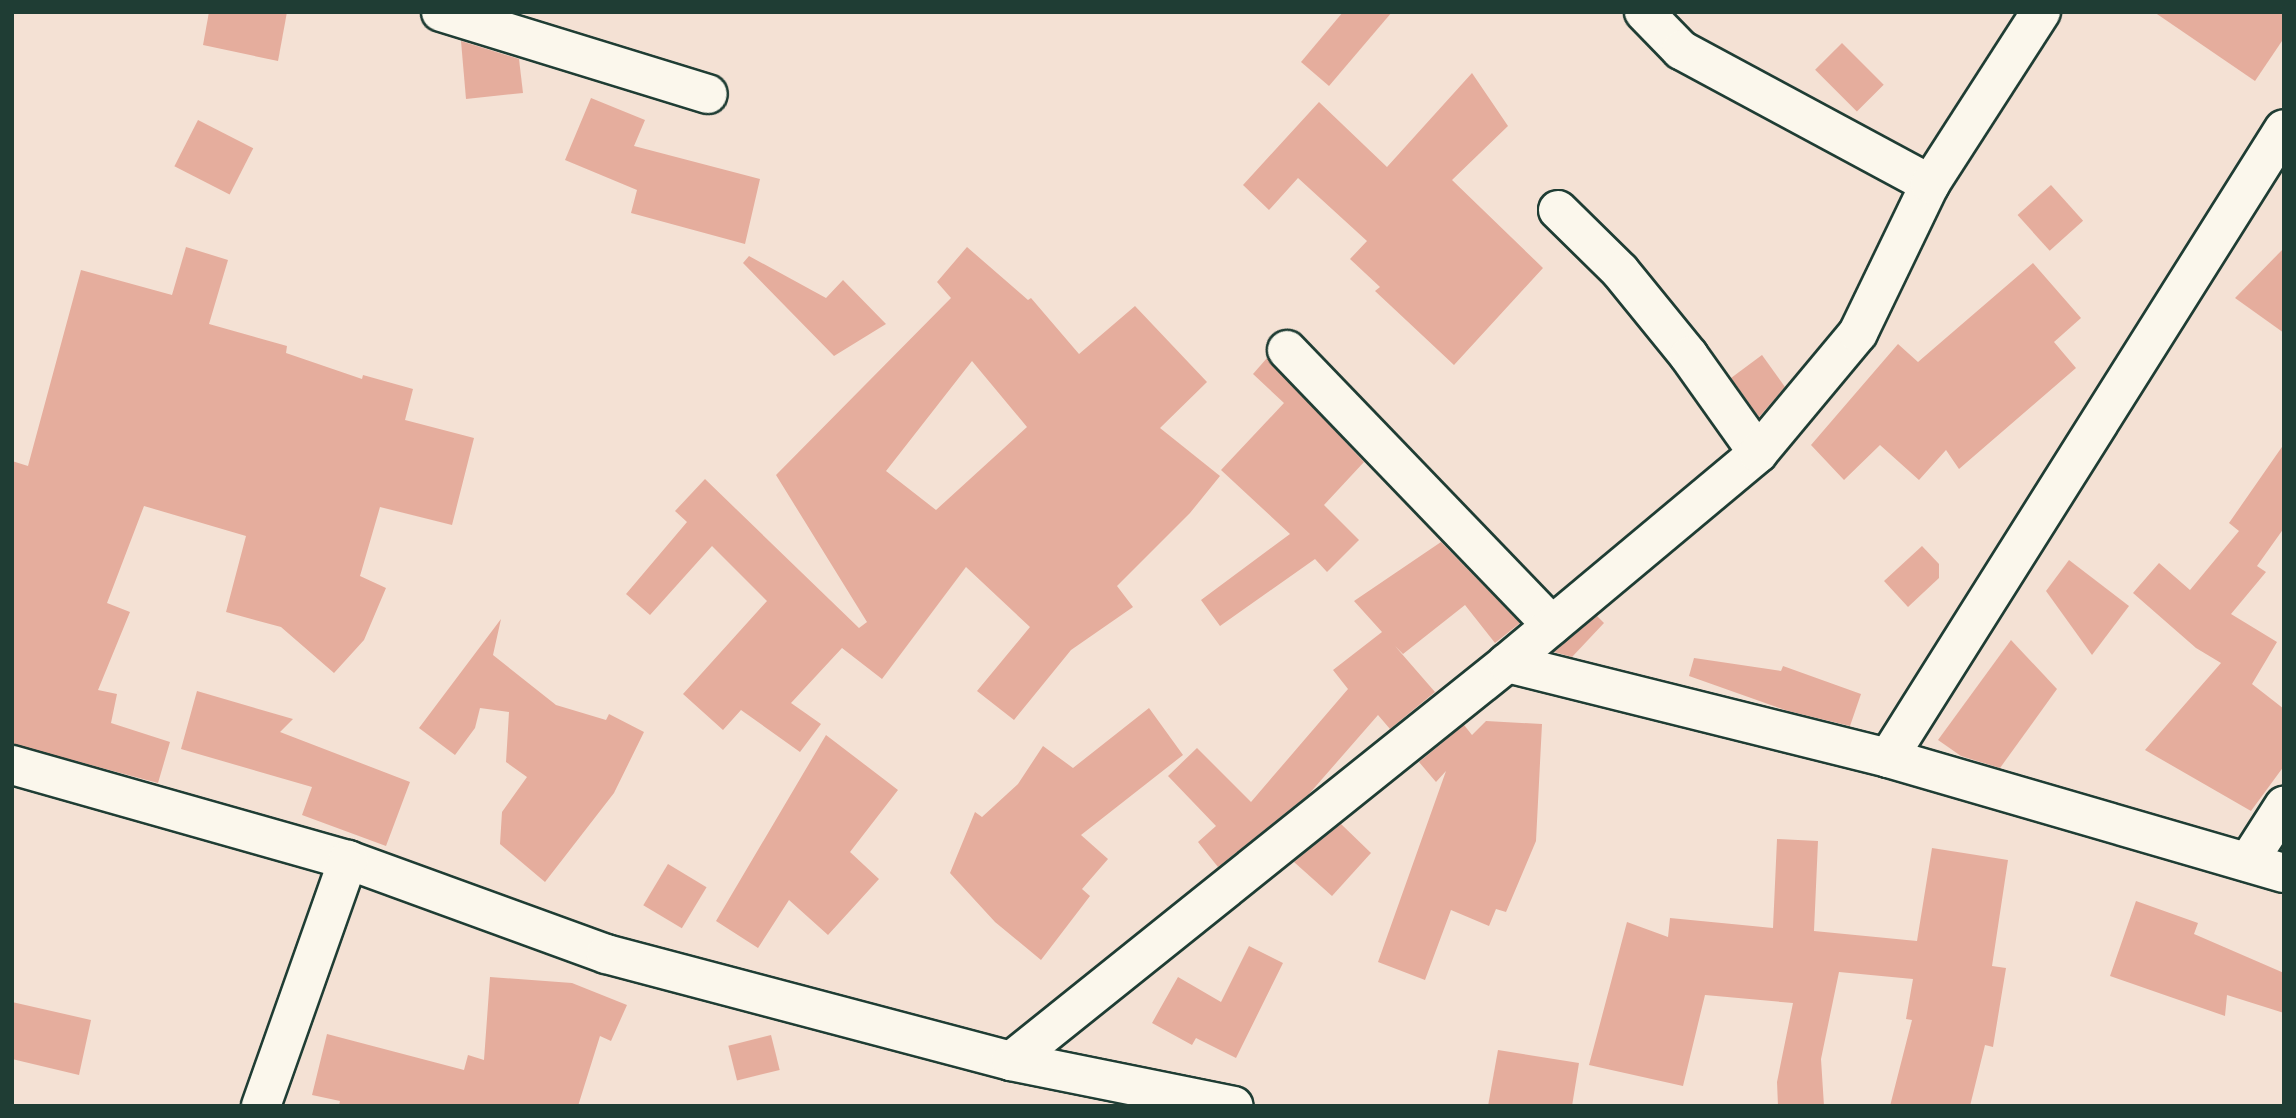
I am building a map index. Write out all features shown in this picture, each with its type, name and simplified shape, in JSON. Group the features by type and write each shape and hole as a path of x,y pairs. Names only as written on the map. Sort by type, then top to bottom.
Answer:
{"street":[{"path":"441,12 708,94"},
{"path":"1644,12 1681,50 1930,184"},
{"path":"1011,1061 1507,663 1758,453 1858,334 1930,184 2041,12"},
{"path":"1888,758 2284,129"},
{"path":"1558,211 1620,271 1689,356 1758,453"},
{"path":"1287,350 1552,625"},
{"path":"1507,663 1888,758 2284,873"},
{"path":"12,765 348,860 606,954 1011,1061 1234,1106"},
{"path":"2248,862 2284,806"},
{"path":"261,1106 348,860"}],"building":[{"path":"209,12 287,12 278,61 203,45"},
{"path":"1343,12 1392,12 1329,86 1301,62"},
{"path":"2154,12 2284,12 2284,38 2255,81"},
{"path":"461,41 519,59 523,93 466,99"},
{"path":"1842,43 1884,85 1857,112 1815,70"},
{"path":"1472,73 1508,126 1452,180 1543,268 1454,365 1375,291 1380,287 1350,259 1367,241 1298,178 1269,210 1243,185 1319,102 1387,167"},
{"path":"591,98 645,120 634,146 760,179 745,244 631,213 637,190 565,160"},
{"path":"198,120 253,148 230,194 174,166"},
{"path":"2051,185 2083,221 2050,251 2018,215"},
{"path":"186,247 228,260 209,324 287,346 286,353 362,379 363,375 413,389 405,420 474,438 452,525 380,507 360,576 386,588 364,640 334,673 281,627 226,612 246,536 144,506 107,603 130,612 98,690 117,694 111,723 170,742 158,783 12,744 12,461 28,466 81,270 172,295"},
{"path":"967,247 1028,300 1031,298 1079,354 1135,306 1207,382 1160,428 1220,476 1190,513 1117,586 1133,607 1071,650 1014,720 977,691 1030,627 966,567 882,679 842,648 791,703 821,724 800,752 741,710 723,730 683,694 767,601 712,546 650,615 626,594 687,522 675,511 705,479 859,628 867,622 776,475 951,298 937,282","holes":["972,361 1027,427 936,510 886,471"]},
{"path":"2284,248 2284,333 2235,298"},
{"path":"749,256 826,298 843,280 886,324 834,356 743,263"},
{"path":"2033,263 2081,318 2054,342 2076,368 1959,469 1946,450 1919,480 1880,445 1844,480 1811,445 1898,344 1918,362"},
{"path":"1762,355 1785,387 1759,417 1731,378"},
{"path":"1267,358 1364,462 1324,505 1359,540 1327,572 1315,559 1220,626 1201,600 1290,534 1221,470 1284,403 1253,374"},
{"path":"2284,444 2284,528 2257,566 2266,572 2231,614 2277,642 2252,684 2284,709 2284,766 2251,811 2145,750 2221,663 2196,648 2133,593 2159,563 2190,590 2239,531 2229,523"},
{"path":"1441,542 1520,623 1495,643 1465,605 1403,654 1395,646 1435,692 1390,729 1378,715 1309,794 1218,867 1198,842 1216,826 1168,776 1197,748 1251,802 1348,689 1333,670 1382,632 1354,601"},
{"path":"1922,546 1939,564 1939,578 1908,607 1884,581"},
{"path":"2069,560 2129,606 2092,655 2046,591"},
{"path":"1597,616 1604,623 1572,657 1554,652"},
{"path":"501,619 493,655 556,705 606,720 609,714 644,732 614,793 545,882 500,844 502,812 527,777 506,762 509,712 480,708 475,728 455,755 419,728"},
{"path":"2011,640 2057,689 2000,768 1961,756 1938,740"},
{"path":"1694,658 1781,671 1783,666 1861,694 1850,726 1788,711 1689,676"},
{"path":"197,691 293,719 280,732 410,782 386,846 302,815 312,787 181,749"},
{"path":"1149,708 1183,755 1081,835 1108,859 1082,889 1090,896 1041,960 995,922 950,873 975,812 982,817 1018,784 1043,746 1073,768"},
{"path":"1486,721 1542,724 1536,841 1506,912 1496,909 1489,926 1451,910 1425,980 1378,962 1446,771 1436,782 1419,762 1464,725 1472,735"},
{"path":"826,735 898,790 850,852 879,879 828,935 789,900 758,948 716,921"},
{"path":"1341,824 1371,853 1332,896 1294,862"},
{"path":"1777,839 1818,841 1814,931 1917,941 1932,848 2008,860 1992,966 2006,968 1993,1047 1985,1045 1970,1106 1890,1106 1912,1020 1906,1019 1913,979 1839,972 1821,1059 1824,1106 1778,1106 1777,1082 1793,1003 1705,995 1683,1086 1589,1065 1627,922 1668,937 1670,918 1773,928"},
{"path":"668,864 707,887 682,928 643,905"},
{"path":"2136,901 2198,923 2194,934 2284,973 2284,1013 2227,995 2225,1016 2110,976"},
{"path":"1249,946 1283,963 1236,1058 1196,1038 1192,1045 1152,1023 1178,977 1221,1002"},
{"path":"490,977 572,983 627,1005 611,1041 600,1036 578,1106 339,1106 340,1101 312,1095 327,1034 464,1070 468,1055 484,1060"},
{"path":"12,1002 91,1020 79,1075 12,1059"},
{"path":"771,1035 780,1070 737,1081 728,1046"},
{"path":"1498,1050 1579,1063 1572,1106 1488,1106"}]}
